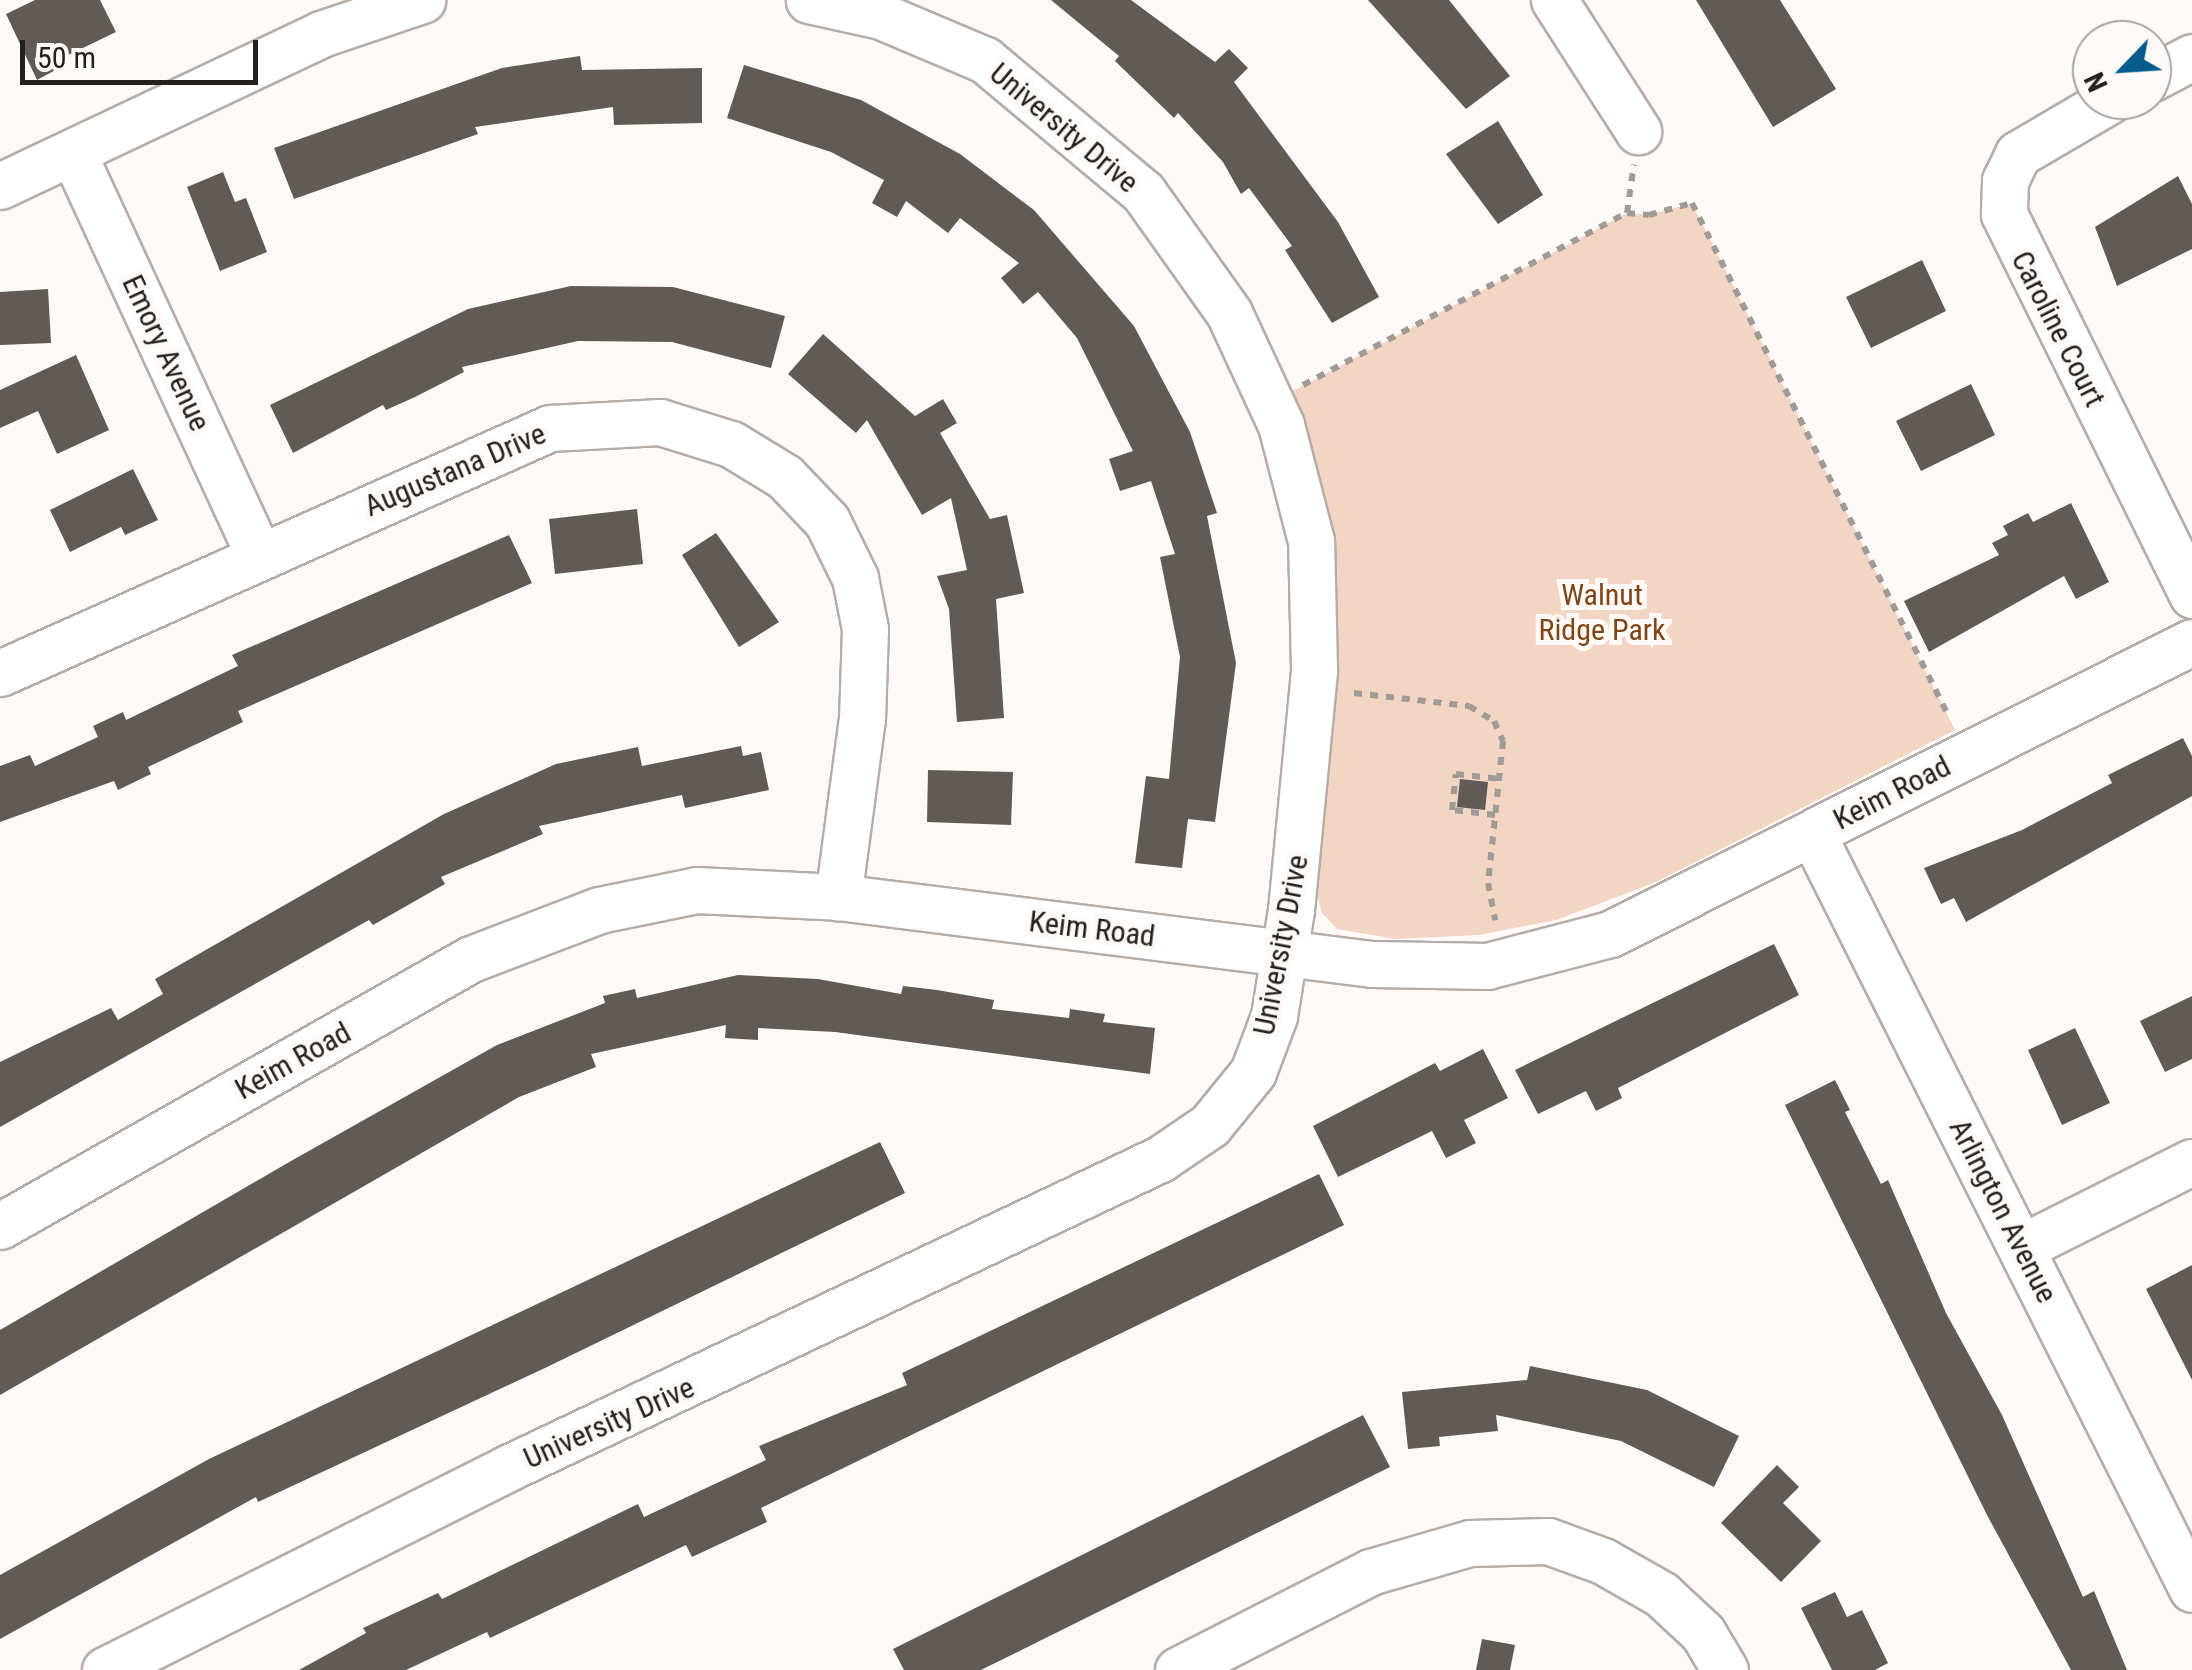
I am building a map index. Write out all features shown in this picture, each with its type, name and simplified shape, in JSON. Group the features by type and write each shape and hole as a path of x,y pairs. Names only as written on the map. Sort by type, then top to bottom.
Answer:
{"street":[{"path":"0,186 321,34 422,0"},
{"name":"University Drive","path":"106,1670 508,1468 1160,1159 1210,1125 1253,1072 1274,1016 1284,954 1304,818 1314,669 1310,541 1282,425 1229,314 1142,192 985,60 881,16 809,0"},
{"path":"1554,0 1638,131"},
{"name":"Caroline Court","path":"2076,120 2018,154 2005,181 2004,214 2192,595"},
{"name":"Emory Avenue","path":"73,152 258,553"},
{"name":"Augustana Drive","path":"0,673 258,553 550,428 660,422 731,444 785,477 827,522 862,602 862,718 838,897"},
{"name":"Keim Road","path":"0,1226 471,959 599,910 696,890 838,897 1412,968 1487,966 1548,954 1610,934 2192,642"},
{"name":"Arlington Avenue","path":"1812,833 2192,1589"},
{"path":"2022,1248 2192,1162"},
{"path":"1178,1670 1370,1572 1470,1543 1548,1541 1603,1561 1661,1594 1703,1633 1726,1670"}],"path":[{"path":"1628,213 1638,131"},
{"path":"1303,386 1628,213 1649,215 1692,202 1949,717"},
{"path":"1354,693 1482,710 1503,741 1488,883 1495,920"},
{"path":"1495,815 1452,810 1456,774 1500,779"}],"green space":[{"name":"Walnut Ridge Park","path":"1692,203 1955,730 1656,882 1556,920 1479,935 1395,939 1337,929 1322,913 1315,887 1339,645 1325,513 1291,392 1627,213 1649,215"}],"building":[{"path":"35,0 100,0 116,32 60,59 63,66 37,80 6,14"},
{"path":"1051,0 1131,0 1215,62 1229,49 1248,68 1234,82 1338,222 1379,297 1332,323 1285,250 1292,246 1249,188 1241,194 1223,162 1178,113 1174,118 1115,61 1119,56"},
{"path":"1368,0 1449,0 1510,76 1466,109"},
{"path":"1696,0 1780,0 1836,89 1773,127"},
{"path":"580,56 582,70 702,68 702,123 614,125 613,107 475,127 478,134 294,199 274,148 502,68"},
{"path":"744,65 861,100 960,154 1034,210 1134,326 1190,432 1217,513 1207,516 1236,663 1215,822 1188,819 1182,868 1135,863 1146,776 1169,779 1180,657 1160,557 1175,554 1151,481 1120,491 1109,459 1133,451 1077,338 1038,292 1023,304 1001,278 1019,263 960,218 948,233 906,201 897,217 872,203 884,180 831,152 727,118"},
{"path":"1498,121 1543,195 1498,224 1446,154"},
{"path":"223,172 235,202 246,198 267,252 220,271 187,187"},
{"path":"2178,176 2192,204 2192,249 2117,286 2095,227"},
{"path":"1922,260 1946,311 1871,348 1846,297"},
{"path":"571,286 673,287 785,316 771,368 672,342 578,341 462,367 464,372 415,397 386,410 383,405 293,453 270,405 468,309"},
{"path":"48,289 51,343 0,345 0,292"},
{"path":"823,334 915,416 943,399 957,423 940,433 990,519 1007,515 1024,593 996,599 1004,718 957,722 949,609 937,576 967,570 951,498 922,515 867,420 856,433 788,374"},
{"path":"76,355 109,430 57,454 38,411 0,428 0,390"},
{"path":"1971,384 1995,435 1921,471 1896,421"},
{"path":"133,469 158,520 125,535 121,527 70,552 50,510"},
{"path":"2071,503 2109,582 2076,599 2064,576 1929,652 1904,601 1999,555 1992,543 2008,535 2003,526 2028,513 2033,522"},
{"path":"637,509 643,564 555,574 549,519"},
{"path":"716,533 779,622 739,647 682,555"},
{"path":"509,535 532,583 238,711 243,722 148,767 151,774 118,790 114,781 0,822 0,766 30,755 35,766 98,737 93,726 123,712 126,720 238,666 232,655"},
{"path":"2183,738 2192,756 2192,796 1966,922 1954,898 1941,904 1924,868 2022,830 2112,783 2108,775"},
{"path":"741,746 743,756 761,752 769,790 685,808 682,795 539,826 543,834 441,877 445,884 373,925 369,920 0,1127 0,1062 111,1008 118,1020 163,994 155,979 444,814 556,764 638,747 642,766"},
{"path":"928,770 1013,772 1011,825 927,822"},
{"path":"1460,779 1488,782 1485,810 1457,807"},
{"path":"1774,944 1799,995 1618,1088 1622,1098 1596,1111 1586,1091 1538,1114 1515,1070"},
{"path":"738,975 818,979 901,994 903,986 937,990 994,1000 992,1009 1069,1018 1070,1009 1105,1014 1103,1022 1155,1028 1150,1074 835,1032 758,1028 758,1040 725,1038 726,1025 591,1054 596,1067 519,1097 0,1395 0,1330 291,1161 497,1045 605,1003 603,996 635,989 637,998"},
{"path":"2192,996 2192,1059 2165,1072 2140,1021"},
{"path":"2075,1028 2110,1103 2062,1125 2028,1050"},
{"path":"1483,1049 1508,1098 1464,1120 1476,1143 1446,1158 1432,1131 1338,1177 1313,1126 1435,1063 1440,1071"},
{"path":"1835,1080 1850,1110 1845,1112 1881,1184 1888,1180 1946,1313 2002,1415 2083,1597 2094,1591 2127,1670 2071,1670 1987,1515 1785,1105"},
{"path":"880,1142 905,1193 545,1368 258,1502 256,1497 0,1639 0,1575 209,1459"},
{"path":"1319,1174 1344,1225 761,1508 767,1522 692,1557 686,1545 490,1638 487,1632 406,1670 299,1670 366,1633 363,1628 438,1593 442,1599 638,1504 644,1517 766,1460 759,1446 907,1385 902,1373"},
{"path":"2192,1265 2192,1380 2146,1289"},
{"path":"1530,1366 1647,1390 1739,1436 1714,1487 1621,1441 1496,1415 1498,1431 1439,1437 1440,1446 1408,1449 1402,1392 1527,1380"},
{"path":"1363,1415 1390,1467 981,1670 904,1670 893,1649"},
{"path":"1777,1465 1799,1487 1783,1503 1821,1541 1781,1582 1721,1523"},
{"path":"1835,1592 1847,1617 1862,1610 1888,1663 1875,1670 1832,1670 1801,1608"},
{"path":"1482,1639 1515,1645 1510,1670 1476,1670"}]}
